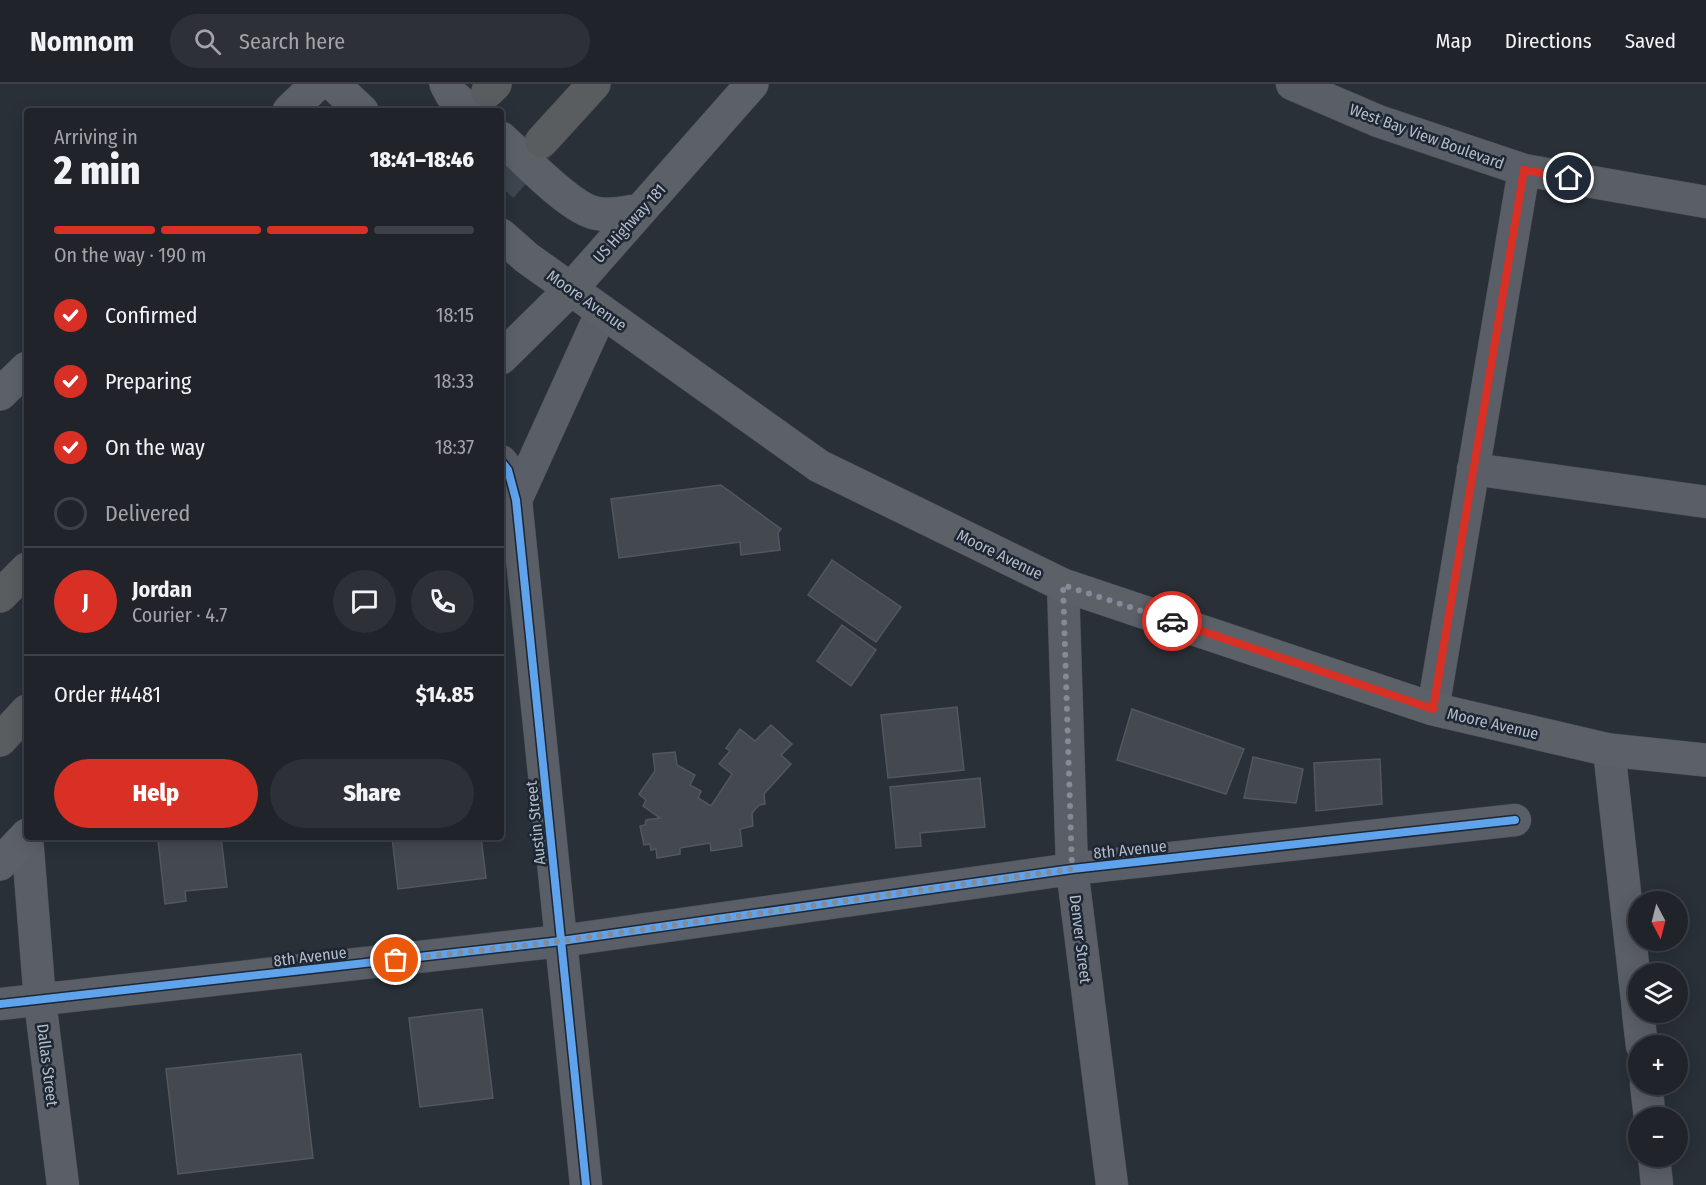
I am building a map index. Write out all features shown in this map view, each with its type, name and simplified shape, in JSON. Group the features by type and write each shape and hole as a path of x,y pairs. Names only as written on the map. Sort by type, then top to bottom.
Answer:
{"highway":[{"path":"542,141 594,84"},
{"path":"0,580 24,558"},
{"path":"0,596 24,572"},
{"path":"0,724 24,699"},
{"path":"0,740 24,714"}],"main road":[{"path":"293,108 317,84"},
{"path":"333,84 359,108"},
{"path":"446,84 452,95 484,95"},
{"name":"US Highway 181","path":"504,355 571,289 752,84"},
{"path":"504,141 578,207 595,213 616,214 641,210"},
{"name":"Moore Avenue","path":"504,238 527,258 819,466 1063,585 1433,709 1610,750 1706,760"},
{"path":"0,394 24,371"},
{"path":"0,864 24,839"}],"street":[{"name":"West Bay View Boulevard","path":"1292,84 1378,121 1524,170 1706,202"},
{"path":"1433,709 1524,170"},
{"path":"516,500 602,311"},
{"name":"Austin Street","path":"504,466 516,500 586,1185"},
{"path":"1473,470 1706,502"},
{"name":"Denver Street","path":"1063,585 1072,869 1112,1185"},
{"path":"1610,750 1633,963"},
{"name":"8th Avenue","path":"0,1004 561,941 1072,869 1515,820"},
{"name":"Dallas Street","path":"27,840 40,1001 63,1185"},
{"path":"1656,1167 1658,1185"}],"building":[{"path":"721,485 781,529 778,533 780,550 741,555 740,542 619,558 611,499"},
{"path":"832,560 901,607 876,642 808,595"},
{"path":"842,625 876,650 851,686 817,661"},
{"path":"957,707 964,770 888,778 881,715"},
{"path":"1132,709 1244,749 1226,794 1117,760"},
{"path":"771,725 792,744 781,755 791,764 764,794 765,804 759,805 752,813 753,826 740,829 742,846 711,851 710,843 680,848 680,854 657,858 656,849 651,850 650,844 644,845 640,826 645,825 646,820 660,818 643,806 646,800 639,794 655,771 653,754 675,752 677,765 695,775 690,785 701,791 698,798 711,806 732,774 719,764 730,751 726,748 740,729 755,741"},
{"path":"1253,757 1303,769 1296,803 1244,798"},
{"path":"1380,759 1382,804 1316,811 1314,763"},
{"path":"980,778 985,827 920,833 921,846 896,848 890,787"},
{"path":"158,840 221,840 227,887 185,891 186,901 165,904"},
{"path":"392,840 481,840 486,878 398,889"},
{"path":"482,1009 493,1098 420,1107 409,1018"},
{"path":"301,1054 313,1158 178,1174 166,1069"}],"tunnel":[{"path":"504,184 542,141"}],"cycle path":[{"path":"504,465 508,470 516,500 586,1185"},
{"path":"0,1004 561,941 1072,869 1515,820"}],"way so far":[{"path":"396,960 561,941 1072,869 1063,585 1172,621"}],"route":[{"path":"1172,621 1433,709 1524,170 1569,178"}]}
